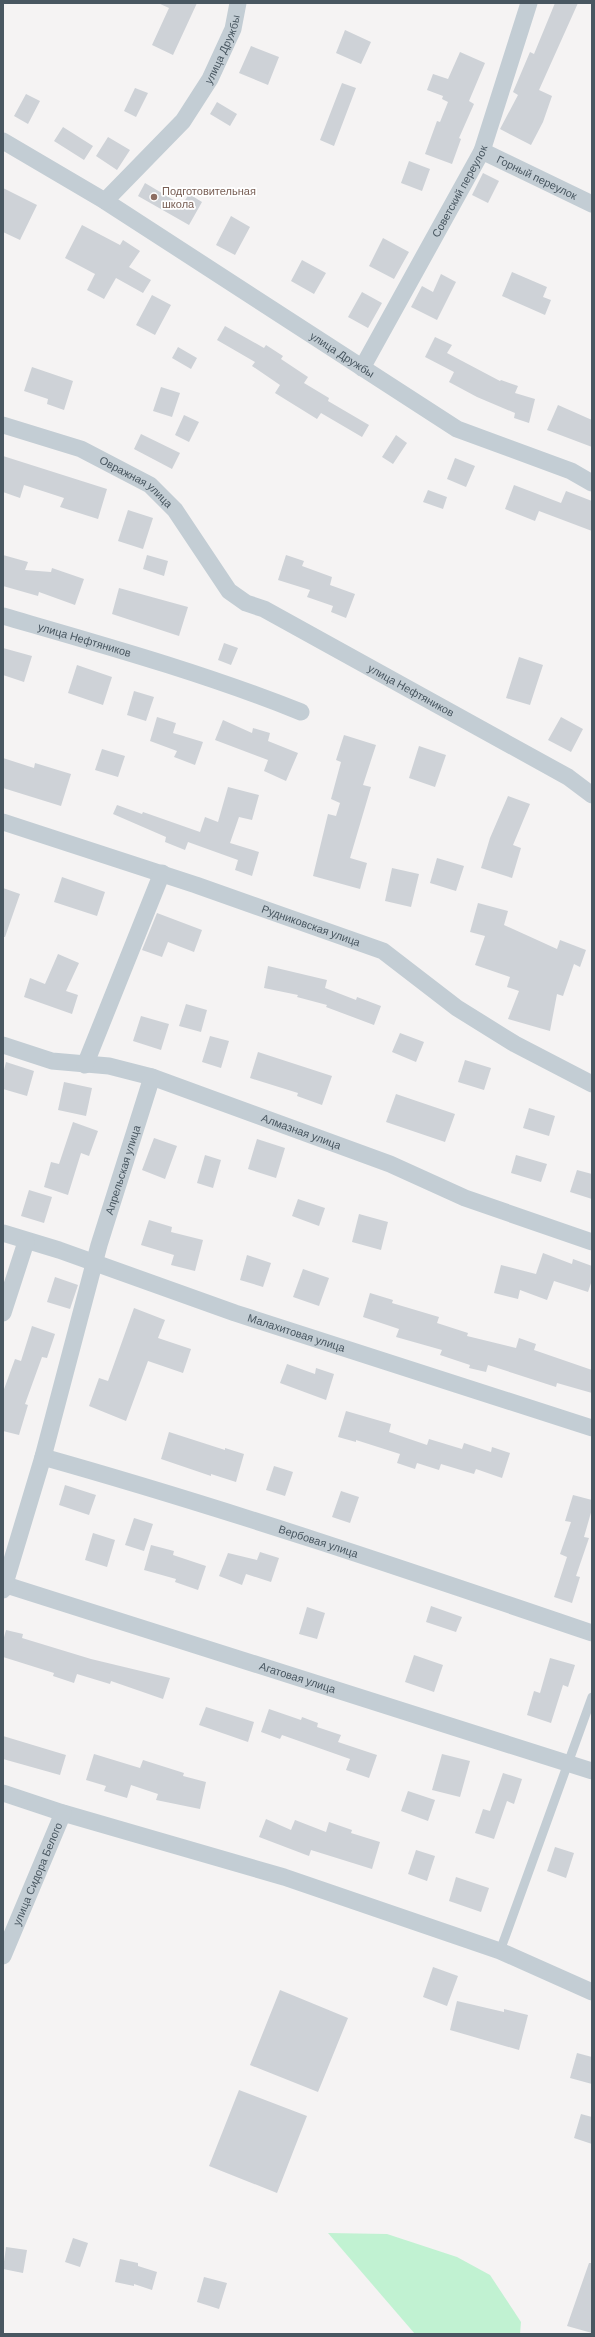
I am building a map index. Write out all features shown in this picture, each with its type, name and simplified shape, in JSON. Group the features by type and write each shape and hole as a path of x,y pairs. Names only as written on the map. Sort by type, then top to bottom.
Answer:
{"street":[{"name":"улица Дружбы","path":"105,201 183,121 210,79 233,29 238,3"},
{"name":"Советский переулок","path":"362,368 482,151 529,3"},
{"name":"улица Дружбы","path":"3,140 105,201 457,429 571,471 592,483"},
{"name":"Горный переулок","path":"482,151 592,204"},
{"name":"Овражная улица","path":"3,425 81,449 150,485 163,496 175,510 229,591"},
{"name":"улица Нефтяников","path":"229,591 246,603 264,609 568,777 592,795"},
{"name":"улица Нефтяников","path":"3,616 189,670 301,712"},
{"name":"Рудниковская улица","path":"3,822 162,873 342,935 383,952 457,1008 515,1044 592,1084"},
{"path":"85,1065 162,873"},
{"name":"Алмазная улица","path":"3,1045 52,1061 109,1066 152,1077 390,1164 465,1198 592,1242"},
{"name":"Апрельская улица","path":"4,1586 43,1457 94,1263 152,1077"},
{"name":"Малахитовая улица","path":"3,1233 26,1242 59,1250 235,1313 592,1428"},
{"path":"3,1313 26,1242"},
{"name":"Вербовая улица","path":"43,1457 157,1489 294,1532 592,1633"},
{"name":"Агатовая улица","path":"4,1586 592,1771"},
{"path":"3,1793 64,1813 284,1877 500,1951 592,1992"},
{"name":"улица Сидора Белого","path":"3,1956 64,1813"}],"lane":[{"path":"500,1951 592,1697"}],"green space":[{"path":"328,2233 387,2234 457,2257 490,2275 521,2322 520,2334 415,2334"}],"building":[{"path":"158,3 197,3 173,55 152,45 169,8"},
{"path":"555,3 578,3 539,90 552,96 543,122 531,145 500,129 518,95 513,92 530,52 534,54"},
{"path":"345,30 371,42 361,64 336,53"},
{"path":"251,46 279,57 268,85 239,73"},
{"path":"460,52 485,63 469,101 474,104 459,138 461,139 452,164 425,154 437,121 440,122 448,102 442,99 443,96 427,90 433,74 448,79"},
{"path":"342,83 356,88 334,146 320,140"},
{"path":"135,88 148,93 136,117 124,111"},
{"path":"26,94 40,101 28,124 14,116"},
{"path":"217,102 237,114 230,126 210,114"},
{"path":"63,127 93,146 84,160 54,141"},
{"path":"108,137 130,150 117,170 96,156"},
{"path":"409,161 430,169 422,191 401,183"},
{"path":"483,173 499,181 488,203 472,195"},
{"path":"145,183 182,205 189,194 202,202 189,225 138,196"},
{"path":"3,188 37,205 20,240 3,232"},
{"path":"231,216 250,227 235,255 216,245"},
{"path":"82,225 120,245 123,240 140,251 129,267 151,280 143,293 116,278 104,299 87,290 95,274 65,258"},
{"path":"383,238 409,252 394,279 369,266"},
{"path":"302,260 326,273 314,294 291,281"},
{"path":"512,272 547,287 543,297 551,300 545,315 502,296"},
{"path":"441,274 456,282 437,320 411,307 422,286 433,292"},
{"path":"362,292 382,303 368,328 348,317"},
{"path":"152,295 171,305 155,335 136,325"},
{"path":"225,326 264,348 266,345 283,356 281,359 308,377 304,383 329,398 328,401 369,425 362,437 321,413 317,419 275,393 280,385 252,366 255,362 217,340"},
{"path":"435,337 452,345 447,353 500,381 501,380 518,386 515,393 535,399 529,423 514,418 515,413 477,397 449,382 454,372 425,357"},
{"path":"178,347 197,358 191,369 172,358"},
{"path":"32,367 73,381 64,410 47,404 48,399 24,391"},
{"path":"161,387 180,393 172,417 153,411"},
{"path":"558,405 592,420 592,447 547,430"},
{"path":"184,415 199,422 189,442 175,435"},
{"path":"141,434 180,453 172,469 134,449"},
{"path":"396,435 407,443 393,464 382,457"},
{"path":"3,456 107,489 98,519 60,507 64,498 24,485 20,498 3,492"},
{"path":"455,458 475,466 466,487 447,479"},
{"path":"514,485 561,503 566,491 592,501 592,531 539,511 535,521 505,509"},
{"path":"428,490 447,497 443,509 423,502"},
{"path":"128,510 153,518 143,549 118,541"},
{"path":"3,555 28,562 25,570 51,572 52,568 84,579 75,605 39,592 38,596 3,586"},
{"path":"147,555 168,561 164,576 143,569"},
{"path":"286,555 304,561 302,566 332,577 330,585 355,594 346,618 331,612 333,606 307,597 310,590 278,580"},
{"path":"119,588 188,607 179,636 112,614"},
{"path":"224,643 238,648 231,665 218,660"},
{"path":"3,648 32,656 24,682 3,675"},
{"path":"519,657 543,665 530,705 506,698"},
{"path":"77,665 112,677 103,705 68,693"},
{"path":"134,691 154,697 146,721 127,715"},
{"path":"157,717 176,723 173,733 203,742 195,765 174,757 177,751 150,741"},
{"path":"561,717 583,729 571,752 548,740"},
{"path":"223,720 252,733 253,728 270,733 268,741 298,753 286,781 264,771 268,760 215,740"},
{"path":"344,735 376,745 363,785 371,787 350,858 367,863 360,889 313,876 328,814 336,816 340,803 331,799 341,762 336,760"},
{"path":"419,746 446,755 435,787 409,778"},
{"path":"102,749 125,756 118,777 95,770"},
{"path":"3,758 34,768 35,763 71,774 61,806 3,788"},
{"path":"228,787 259,795 252,820 239,817 230,843 259,852 252,876 235,870 238,860 188,842 185,850 165,842 166,837 113,814 117,805 142,814 143,812 200,832 205,817 218,822"},
{"path":"508,796 530,804 513,845 521,848 512,878 481,868 490,838"},
{"path":"437,858 464,866 456,891 430,883"},
{"path":"392,868 419,874 411,907 385,901"},
{"path":"62,877 105,892 97,916 54,902"},
{"path":"3,888 20,894 5,937 3,937"},
{"path":"478,903 508,911 504,925 557,949 560,940 586,950 580,967 574,964 563,996 557,994 550,1031 508,1019 519,991 507,987 510,977 475,965 485,936 470,932"},
{"path":"157,913 202,930 194,952 168,942 162,957 142,950"},
{"path":"58,954 79,963 66,991 78,995 72,1014 24,997 30,978 45,984"},
{"path":"268,966 327,980 325,988 356,1000 357,997 381,1006 374,1025 326,1007 327,1005 297,997 298,995 264,988"},
{"path":"186,1004 207,1010 201,1032 179,1026"},
{"path":"141,1016 169,1024 161,1050 133,1041"},
{"path":"400,1033 424,1042 416,1062 392,1052"},
{"path":"210,1036 229,1041 221,1068 202,1062"},
{"path":"258,1052 332,1076 322,1105 297,1096 298,1093 250,1078"},
{"path":"465,1060 491,1068 484,1090 458,1082"},
{"path":"6,1062 34,1071 27,1096 3,1089 3,1074"},
{"path":"64,1082 92,1088 86,1116 58,1110"},
{"path":"396,1094 455,1114 445,1142 386,1122"},
{"path":"529,1108 555,1116 549,1136 523,1128"},
{"path":"73,1122 98,1131 89,1156 81,1153 68,1195 44,1187 51,1162 59,1164"},
{"path":"154,1138 177,1146 165,1179 142,1170"},
{"path":"257,1139 285,1148 276,1178 248,1169"},
{"path":"205,1155 221,1160 213,1188 197,1183"},
{"path":"516,1155 547,1164 541,1182 511,1173"},
{"path":"577,1170 592,1174 592,1199 570,1192"},
{"path":"29,1190 52,1197 44,1223 21,1216"},
{"path":"298,1199 325,1208 319,1226 292,1216"},
{"path":"359,1214 388,1222 381,1250 352,1242"},
{"path":"149,1220 172,1227 171,1232 203,1240 195,1271 171,1265 174,1255 141,1245"},
{"path":"543,1253 572,1264 573,1259 592,1266 592,1280 588,1292 554,1281 547,1300 520,1290 518,1299 494,1293 501,1265 536,1274"},
{"path":"247,1255 271,1263 263,1287 240,1280"},
{"path":"303,1269 329,1278 319,1306 293,1297"},
{"path":"55,1277 78,1285 70,1309 47,1302"},
{"path":"370,1293 393,1300 392,1303 439,1317 437,1323 468,1333 467,1336 516,1348 519,1338 536,1344 534,1350 592,1370 592,1393 557,1383 556,1387 488,1365 486,1372 469,1368 470,1365 440,1355 442,1350 396,1337 399,1329 363,1317"},
{"path":"134,1308 165,1320 158,1338 191,1349 183,1373 148,1361 126,1421 89,1406 99,1378 108,1381"},
{"path":"32,1326 55,1334 47,1358 42,1357 25,1404 28,1405 19,1435 3,1431 3,1392 15,1359 21,1361"},
{"path":"287,1364 315,1374 316,1368 334,1374 326,1400 280,1383"},
{"path":"346,1411 391,1424 389,1432 427,1445 429,1439 462,1449 464,1443 491,1452 492,1447 510,1453 502,1478 476,1469 474,1474 441,1464 439,1470 417,1463 415,1469 397,1463 400,1454 356,1440 356,1442 338,1437"},
{"path":"169,1432 225,1450 225,1448 244,1454 236,1482 211,1474 211,1476 161,1459"},
{"path":"274,1466 293,1472 285,1496 266,1490"},
{"path":"65,1485 96,1495 89,1515 59,1505"},
{"path":"341,1491 359,1497 350,1523 332,1517"},
{"path":"573,1495 592,1500 592,1509 584,1537 589,1538 576,1576 580,1577 572,1603 554,1597 567,1557 560,1554 571,1522 565,1521"},
{"path":"134,1518 153,1524 144,1551 125,1545"},
{"path":"93,1533 115,1540 107,1567 85,1560"},
{"path":"151,1545 174,1551 173,1555 206,1566 198,1590 175,1582 176,1579 144,1570"},
{"path":"260,1552 279,1558 271,1582 246,1574 242,1585 219,1576 228,1553 257,1560"},
{"path":"431,1606 462,1617 456,1632 426,1622"},
{"path":"307,1607 325,1613 317,1639 299,1634"},
{"path":"6,1630 23,1634 22,1638 91,1659 170,1678 163,1699 111,1681 110,1684 77,1674 74,1683 53,1676 54,1673 3,1657 3,1641"},
{"path":"414,1655 443,1665 434,1692 405,1682"},
{"path":"550,1658 575,1665 568,1687 563,1685 551,1723 527,1715 534,1691 540,1693"},
{"path":"206,1707 254,1722 248,1742 199,1725"},
{"path":"269,1709 301,1720 302,1717 318,1723 317,1727 341,1735 338,1742 377,1755 369,1778 346,1770 350,1759 282,1735 280,1739 261,1732"},
{"path":"3,1736 66,1755 60,1775 3,1759"},
{"path":"94,1754 140,1768 143,1760 184,1773 183,1776 206,1782 200,1809 156,1800 158,1794 131,1785 127,1798 104,1791 106,1786 86,1780"},
{"path":"442,1754 470,1761 460,1797 432,1790"},
{"path":"503,1773 522,1779 514,1804 507,1801 494,1839 475,1833 483,1809 490,1811"},
{"path":"408,1791 435,1800 428,1821 401,1811"},
{"path":"266,1819 291,1830 295,1820 326,1832 329,1822 352,1830 351,1833 380,1842 372,1869 311,1850 309,1856 259,1837"},
{"path":"555,1847 574,1853 566,1878 547,1871"},
{"path":"416,1850 435,1856 427,1881 408,1874"},
{"path":"456,1877 489,1888 481,1912 449,1901"},
{"path":"433,1967 458,1976 447,2006 423,1997"},
{"path":"280,1990 348,2018 318,2092 250,2065"},
{"path":"457,2001 504,2012 504,2009 528,2015 519,2050 450,2030"},
{"path":"577,2053 592,2057 592,2084 570,2078"},
{"path":"239,2090 307,2116 277,2193 209,2166"},
{"path":"581,2114 592,2117 592,2144 574,2138"},
{"path":"73,2238 88,2243 80,2267 65,2262"},
{"path":"6,2247 27,2250 23,2273 3,2269"},
{"path":"120,2259 138,2263 138,2266 157,2272 152,2290 134,2284 134,2286 115,2282"},
{"path":"589,2263 592,2263 592,2333 567,2326"},
{"path":"204,2277 227,2283 219,2309 197,2302"}],"place":[{"name":"Подготовительная школа","path":"154,197"}]}
